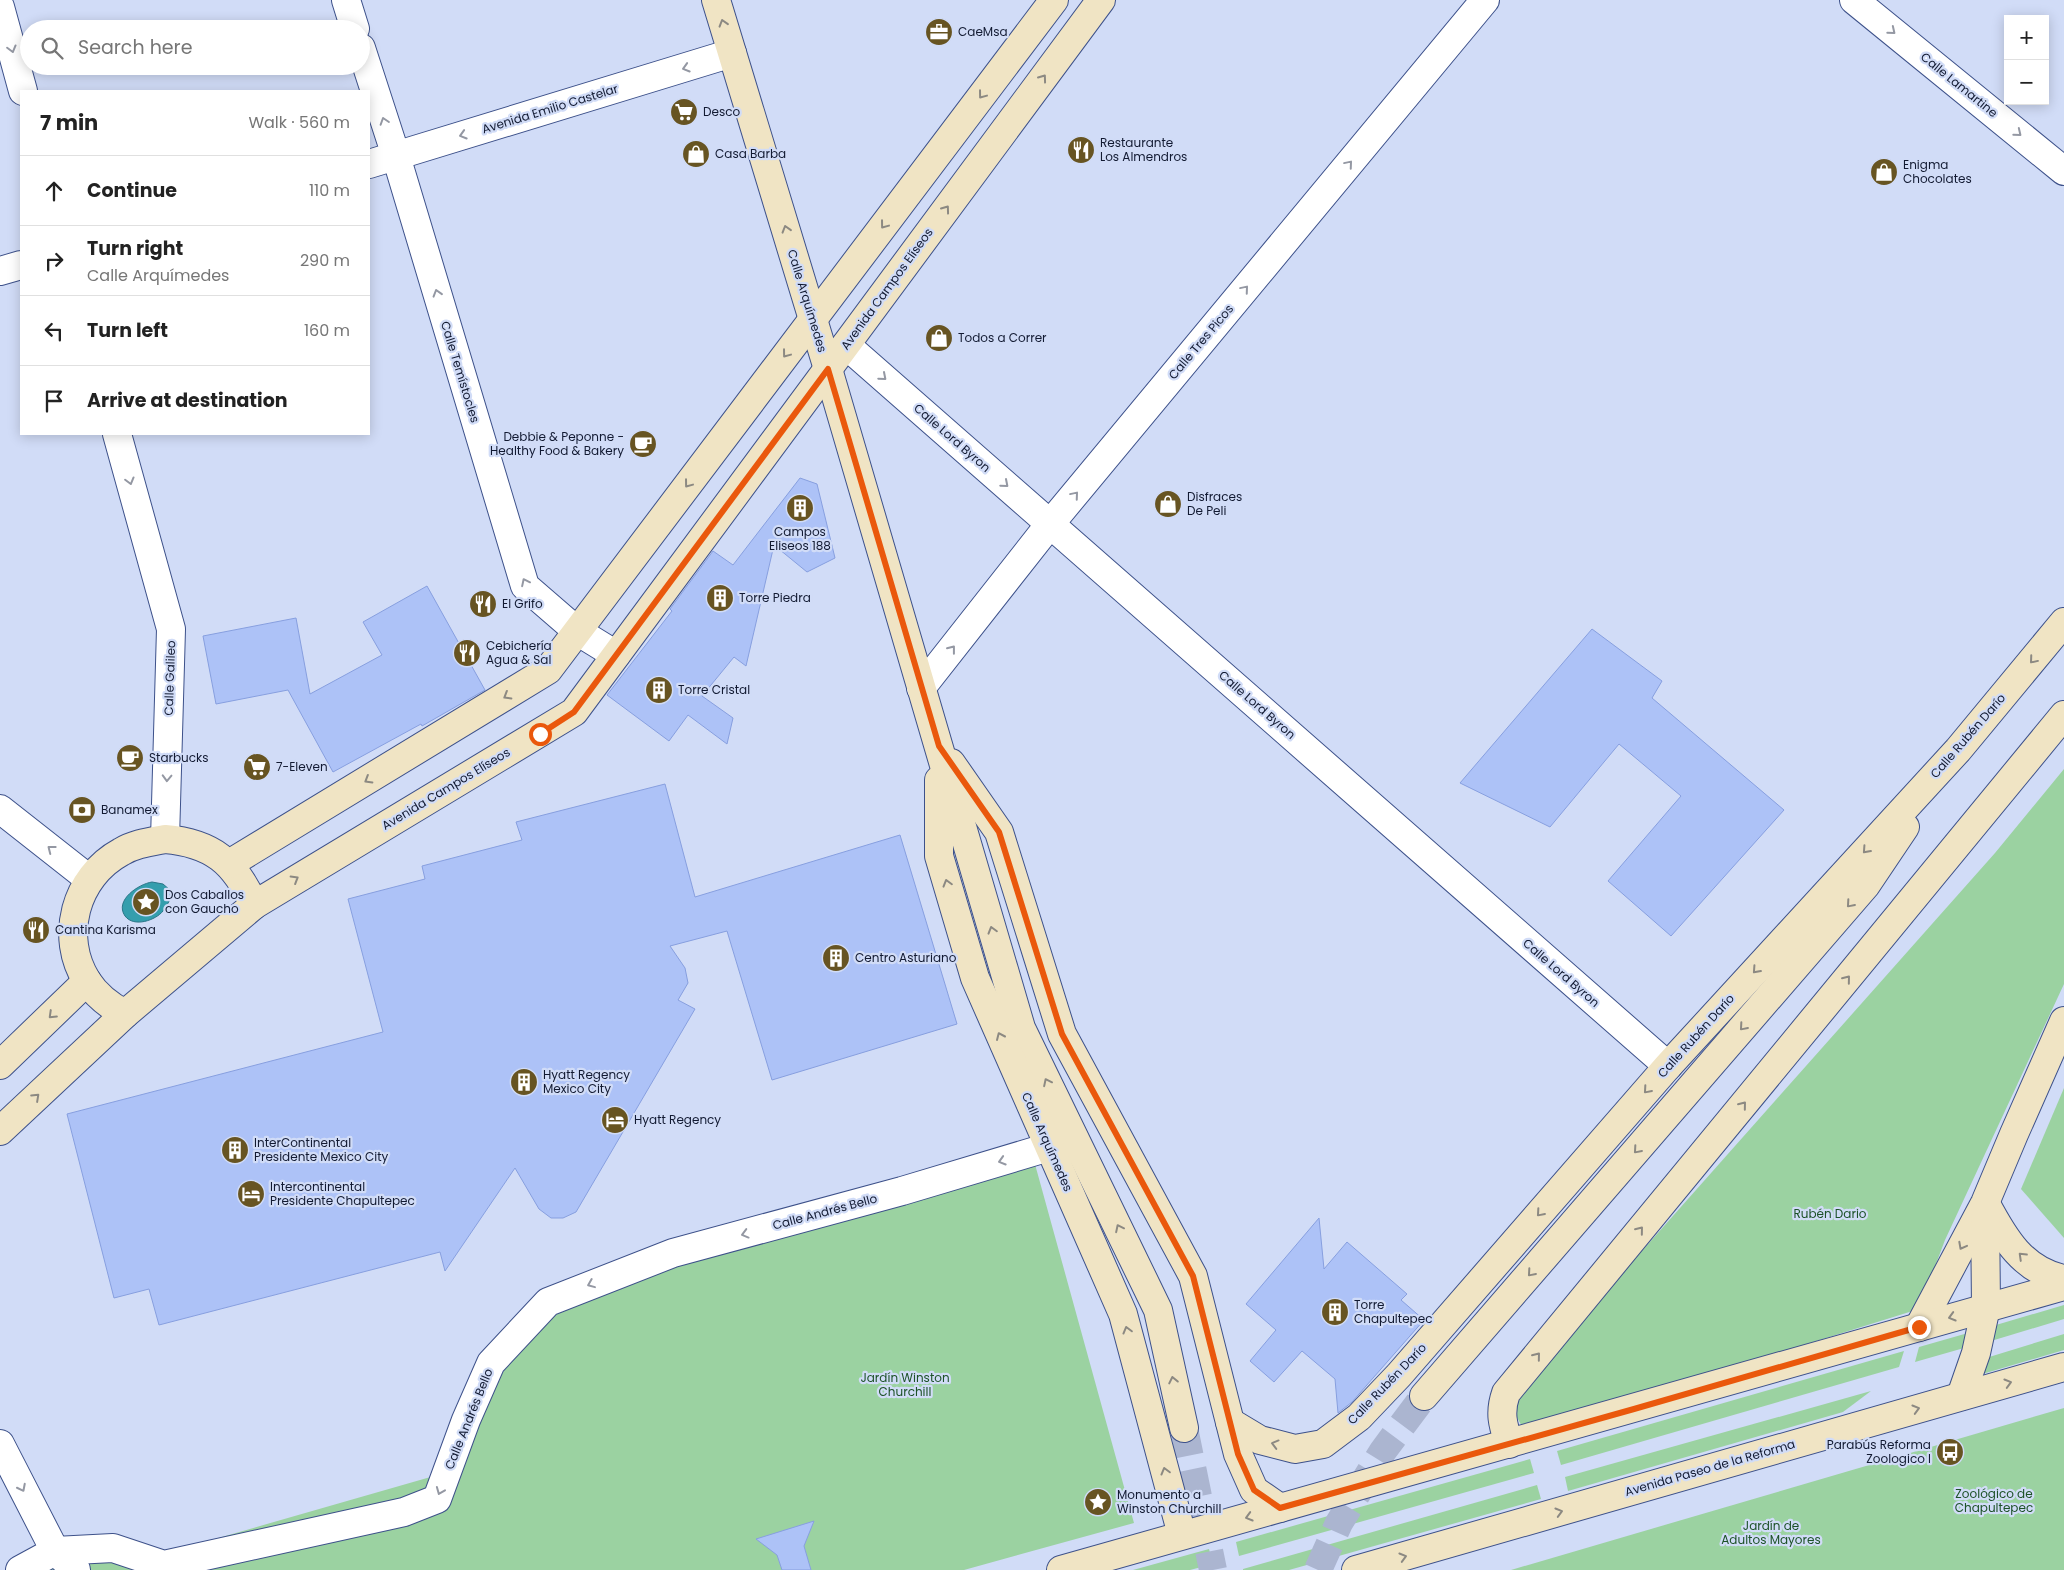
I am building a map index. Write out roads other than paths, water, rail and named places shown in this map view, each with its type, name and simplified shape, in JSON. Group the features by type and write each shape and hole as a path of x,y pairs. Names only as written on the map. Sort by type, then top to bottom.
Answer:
{"street":[{"path":"346,0 352,20"},
{"name":"Calle Arquímedes","path":"716,0 828,369 1020,1028 1158,1310 1184,1428"},
{"path":"229,864 548,670 1054,0"},
{"name":"Avenida Campos Elíseos","path":"254,905 574,712 1101,0"},
{"name":"Calle Tres Picos","path":"921,688 1050,524 1485,0"},
{"name":"Calle Lamartine","path":"1854,0 2064,171"},
{"path":"0,7 23,90"},
{"name":"Avenida Emilio Castelar","path":"370,164 732,53"},
{"name":"Calle Temístocles","path":"370,75 396,156 525,586 577,631 616,656"},
{"path":"0,271 20,265"},
{"name":"Calle Lord Byron","path":"846,345 1668,1066"},
{"name":"Calle Galileo","path":"117,435 171,629 165,839"},
{"name":"Calle Rubén Darío","path":"1230,1422 1260,1440 1295,1449 1323,1444 1359,1417 1400,1375 1668,1066 1958,750 2064,622"},
{"path":"1508,1444 1501,1419 1502,1405 1506,1393 2064,716"},
{"name":"Calle Arquímedes","path":"939,746 939,856 975,978 1123,1314 1182,1535"},
{"name":"Calle Arquímedes","path":"939,746 999,832 1062,1034 1193,1276 1238,1454 1254,1490 1280,1508"},
{"path":"1424,1396 1866,884 1958,750"},
{"path":"0,810 90,879"},
{"path":"0,1131 124,1014 254,905 246,886 229,864 200,846 183,841 165,839 139,843 120,852 103,864 90,879 80,897 74,917 73,937 77,958 87,981 97,993 112,1007 124,1014"},
{"path":"0,1065 87,981"},
{"path":"1919,1327 1985,1203 2064,1021"},
{"name":"Calle Andrés Bello","path":"20,1570 55,1551 113,1548 164,1565 404,1512 437,1499 466,1420 491,1363 548,1302 673,1253 902,1191 1049,1147"},
{"path":"1985,1203 2003,1236 2024,1259 2049,1276 2064,1279"},
{"path":"1961,1396 1976,1353 1986,1307 1985,1203"},
{"path":"1061,1570 2064,1286"},
{"name":"Avenida Paseo de la Reforma","path":"1356,1570 2064,1367"},
{"path":"0,1444 55,1551 76,1570"}],"tunnel":[{"path":"1318,1570 1339,1523 1383,1451 1424,1396"},
{"path":"1184,1428 1213,1570"}],"place":[{"name":"CaeMsa","path":"939,32"},
{"name":"Desco","path":"684,112"},
{"name":"Restaurante Los Almendros","path":"1081,150"},
{"name":"Casa Barba","path":"696,154"},
{"name":"Enigma Chocolates","path":"1884,172"},
{"name":"Todos a Correr","path":"939,338"},
{"name":"Debbie & Peponne - Healthy Food & Bakery","path":"643,444"},
{"name":"Disfraces De Peli","path":"1168,504"},
{"name":"Campos Eliseos 188","path":"800,508"},
{"name":"Torre Piedra","path":"720,598"},
{"name":"El Grifo","path":"483,604"},
{"name":"Cebichería Agua & Sal","path":"467,653"},
{"name":"Torre Cristal","path":"659,690"},
{"name":"Starbucks","path":"130,758"},
{"name":"7-Eleven","path":"257,767"},
{"name":"Banamex","path":"82,810"},
{"name":"Dos Caballos con Gaucho","path":"146,902"},
{"name":"Cantina Karisma","path":"36,930"},
{"name":"Centro Asturiano","path":"836,958"},
{"name":"Hyatt Regency Mexico City","path":"524,1082"},
{"name":"Hyatt Regency","path":"615,1120"},
{"name":"InterContinental Presidente Mexico City","path":"235,1150"},
{"name":"Intercontinental Presidente Chapultepec","path":"251,1194"},
{"name":"Torre Chapultepec","path":"1335,1312"},
{"name":"Parabús Reforma Zoologico I","path":"1950,1452"},
{"name":"Monumento a Winston Churchill","path":"1098,1502"}],"park label":[{"name":"Rubén Dario","path":"1830,1214"},
{"name":"Jardín Winston Churchill","path":"905,1385"},
{"name":"Zoológico de Chapultepec","path":"1994,1501"},
{"name":"Jardín de Adultos Mayores","path":"1771,1533"}]}
